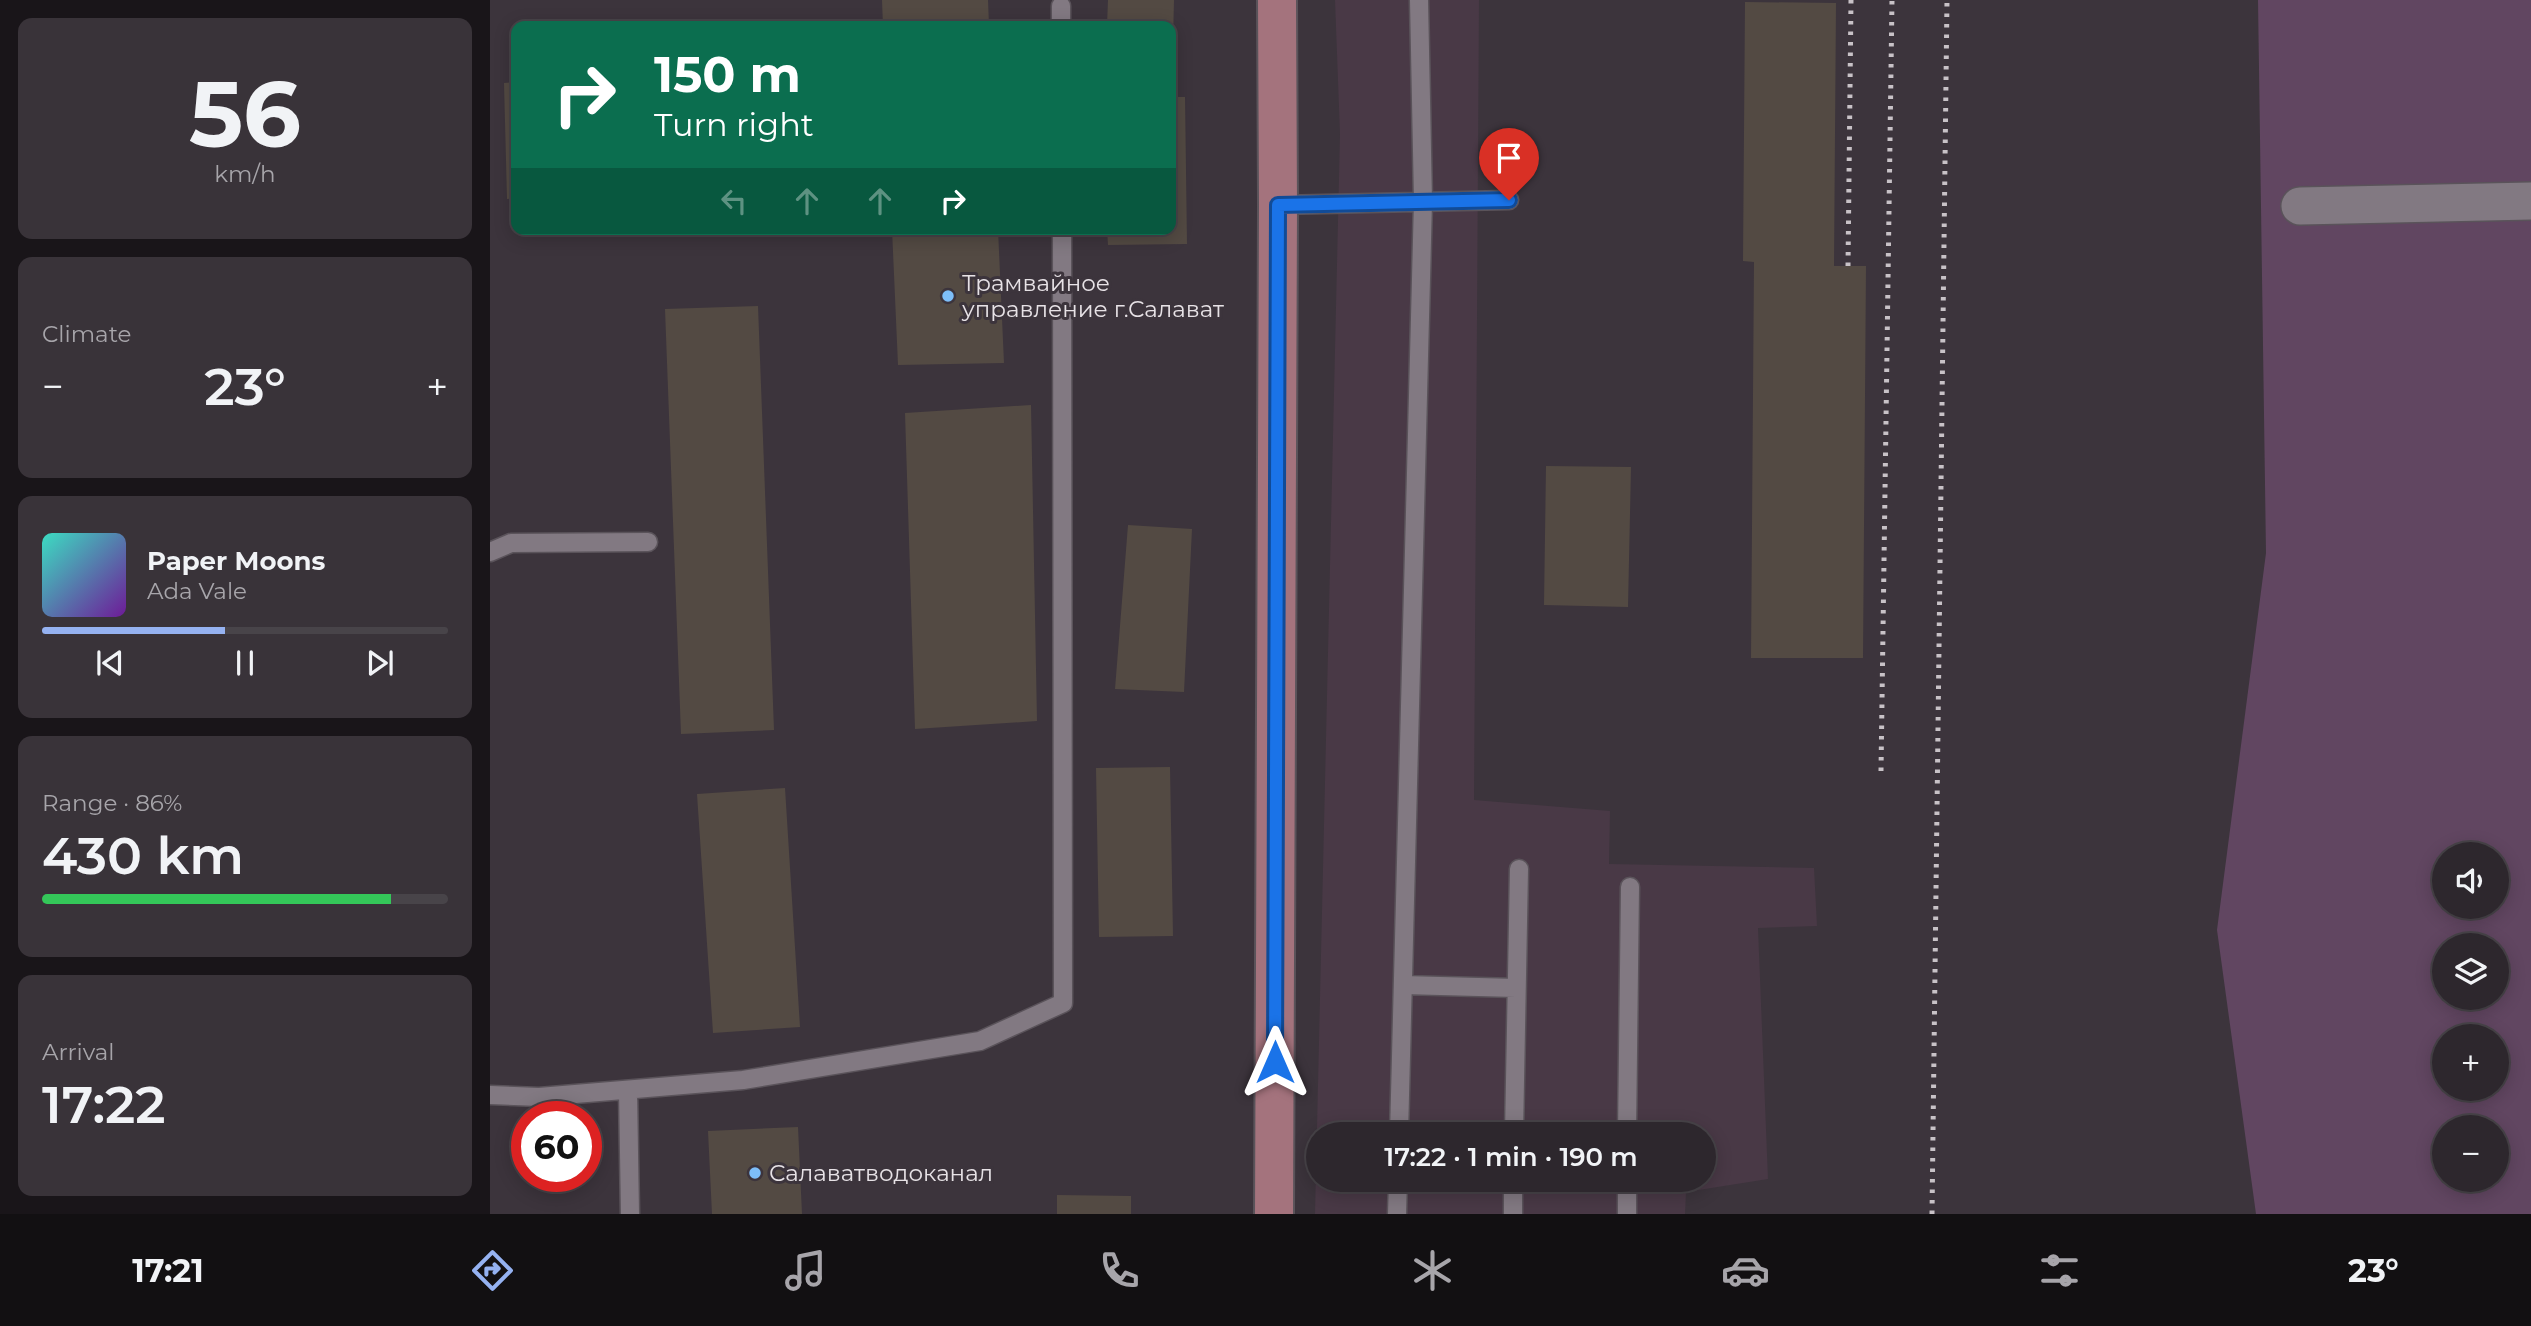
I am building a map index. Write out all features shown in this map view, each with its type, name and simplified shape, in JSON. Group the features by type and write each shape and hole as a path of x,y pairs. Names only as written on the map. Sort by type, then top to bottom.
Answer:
{"main road":[{"path":"1274,1214 1277,0"}],"street":[{"path":"2300,206 2531,201"}],"lane":[{"path":"1399,1122 1423,201 1419,0"},
{"path":"1061,6 1061,21"},
{"path":"1278,205 1509,200"},
{"path":"490,1095 539,1097 743,1080 980,1041 1063,1003 1062,235"},
{"path":"490,552 511,543 648,542"},
{"path":"1514,1122 1518,869"},
{"path":"1627,1122 1630,887"},
{"path":"1403,985 1517,988"},
{"path":"628,1090 630,1214"},
{"path":"1397,1214 1398,1192"},
{"path":"1513,1192 1513,1214"},
{"path":"1626,1214 1627,1192"}],"shaded area":[{"path":"1335,0 1479,0 1474,800 1610,811 1609,864 1814,868 1817,926 1758,928 1768,1179 1716,1187 1716,1122 1317,1122 1340,134"},
{"path":"2258,0 2531,0 2531,1214 2256,1214 2217,930 2266,553"},
{"path":"1316,1192 1686,1192 1685,1214 1315,1214"}],"building":[{"path":"882,0 988,0 989,21 883,21"},
{"path":"1108,0 1174,0 1173,21 1107,21"},
{"path":"1745,2 1836,3 1834,266 1866,266 1863,658 1751,658 1754,262 1743,261"},
{"path":"511,82 511,199 507,199 504,83"},
{"path":"1176,97 1185,97 1187,244 1108,245 1107,235 1176,235"},
{"name":"Трамвайное управление г.Салават","path":"892,235 998,235 1004,363 898,365"},
{"path":"758,306 774,730 681,734 665,309"},
{"path":"1031,405 1037,721 915,729 905,413"},
{"path":"1546,466 1631,467 1628,607 1544,605"},
{"path":"1128,525 1192,529 1184,692 1115,689"},
{"path":"1170,767 1173,936 1099,937 1096,768"},
{"path":"785,788 800,1027 713,1033 697,794"},
{"name":"Салаватводоканал","path":"798,1127 802,1214 712,1214 708,1131"},
{"path":"1057,1195 1131,1196 1131,1214 1057,1214"}],"railway":[{"path":"1848,266 1851,0"},
{"path":"1881,771 1892,0"},
{"path":"1932,1214 1947,0"}],"place":[{"name":"Трамвайное управление г.Салават","path":"948,296"},
{"name":"Салаватводоканал","path":"755,1173"}],"route":[{"path":"1275,1062 1278,205 1509,200"}]}
